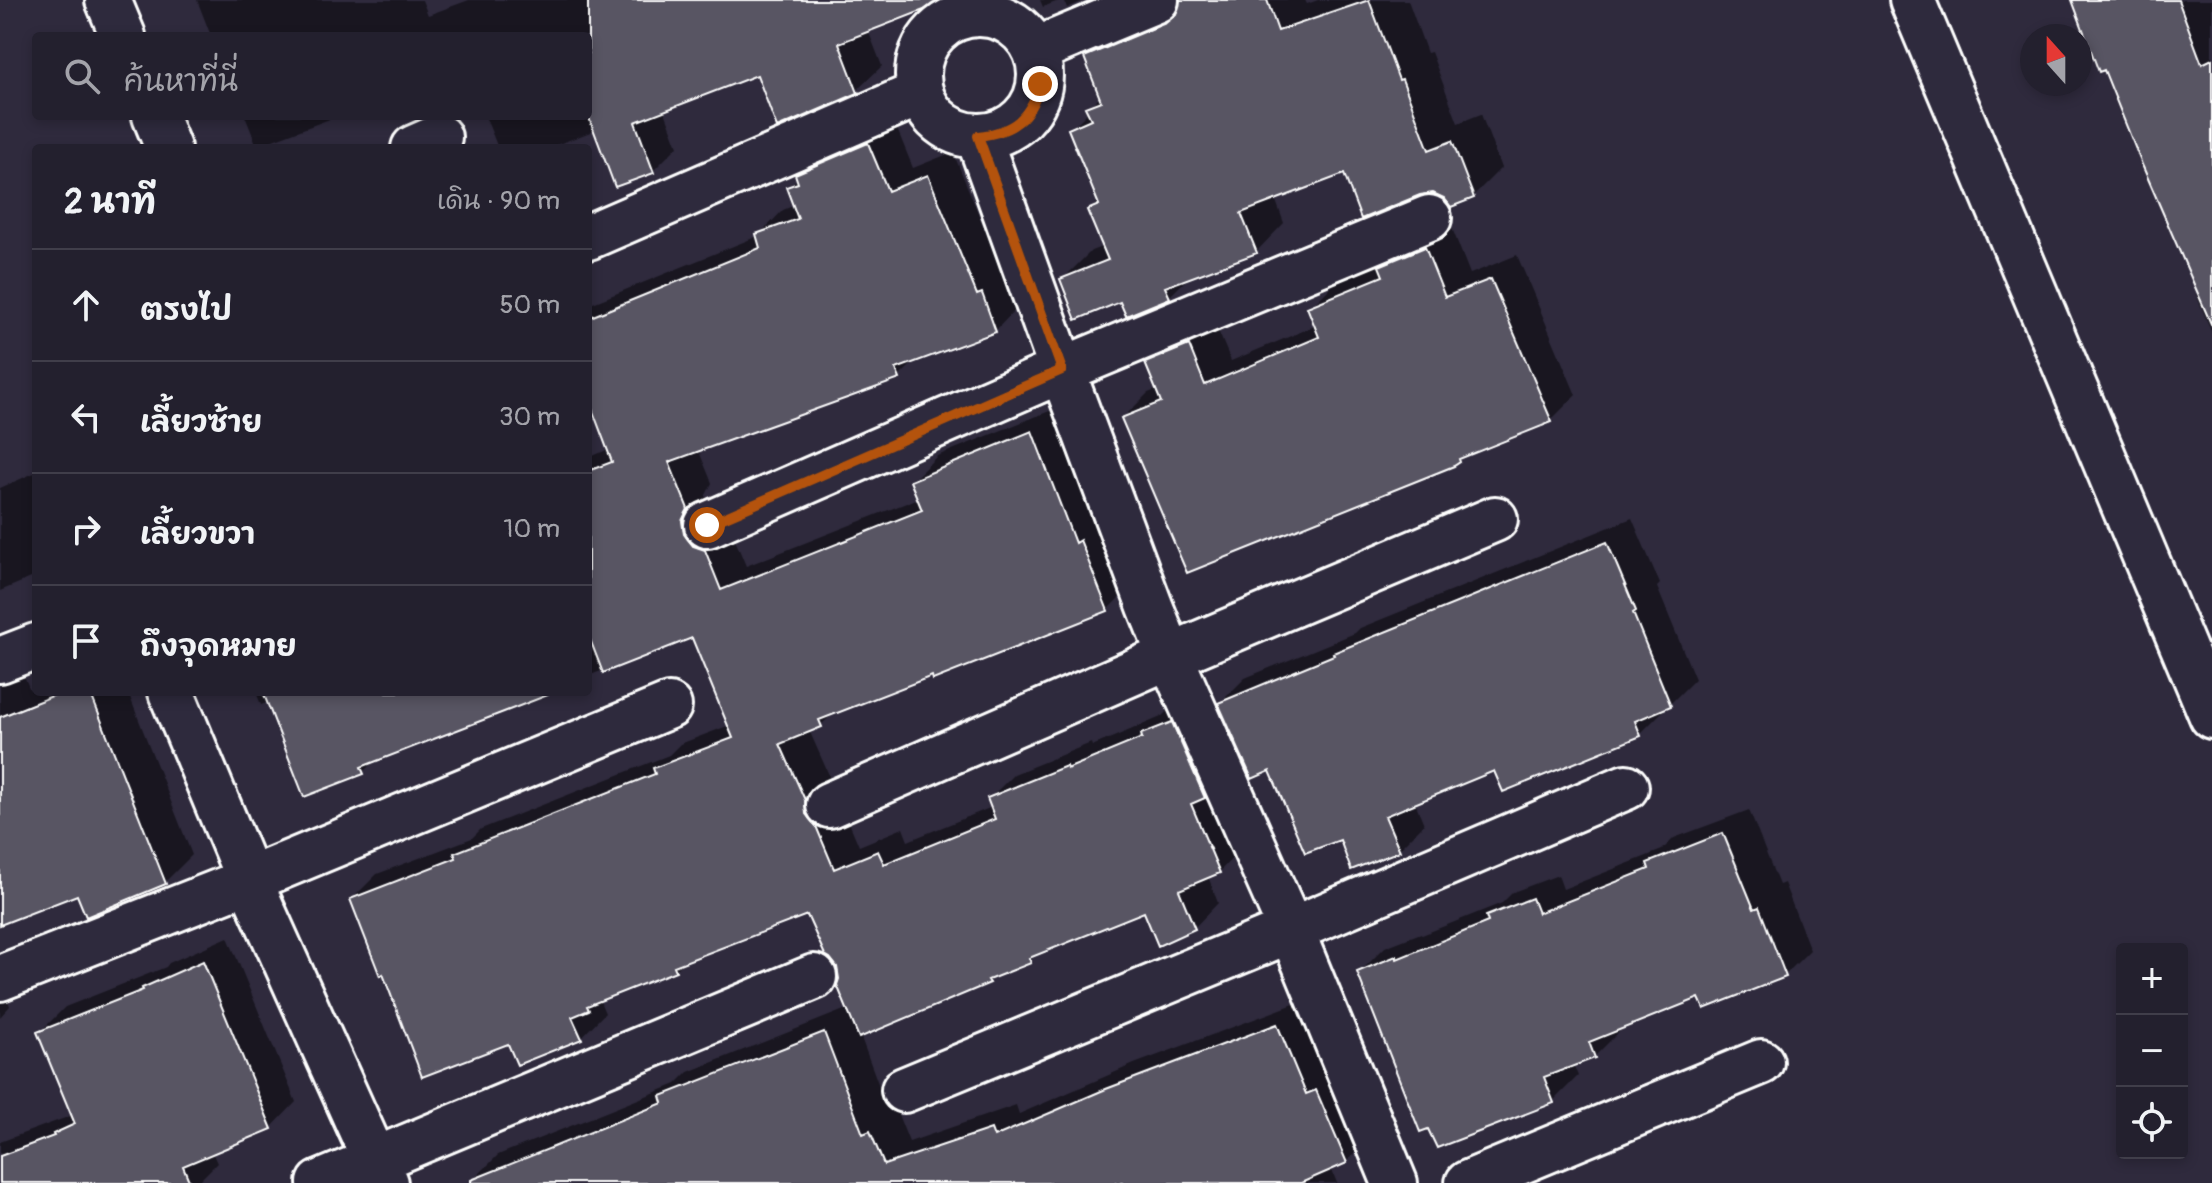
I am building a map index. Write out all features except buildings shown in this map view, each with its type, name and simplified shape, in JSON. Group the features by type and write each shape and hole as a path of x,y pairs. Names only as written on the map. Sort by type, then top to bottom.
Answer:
{"street":[{"path":"108,0 121,32"},
{"path":"1036,50 1156,0"},
{"path":"1912,0 2212,716"},
{"path":"950,10 992,15 1010,22 1025,34 1036,50 1041,67 1035,101 1025,116 1012,127 996,134 978,136 948,128 926,107 920,93 918,71 923,50 950,10"},
{"path":"592,235 920,93"},
{"path":"157,120 166,144"},
{"path":"978,136 1170,656 1291,930 1395,1183"},
{"path":"707,525 1062,370 1429,218"},
{"path":"829,805 1495,519"},
{"path":"0,660 32,648"},
{"path":"173,696 249,880 380,1172"},
{"path":"0,978 249,880 669,706"},
{"path":"904,1090 1626,787"},
{"path":"320,1183 380,1172 814,977"},
{"path":"1468,1183 1761,1062"}],"route":[{"path":"707,525 1062,370 978,136 996,134 1012,127 1025,116 1035,101 1040,84"}]}
